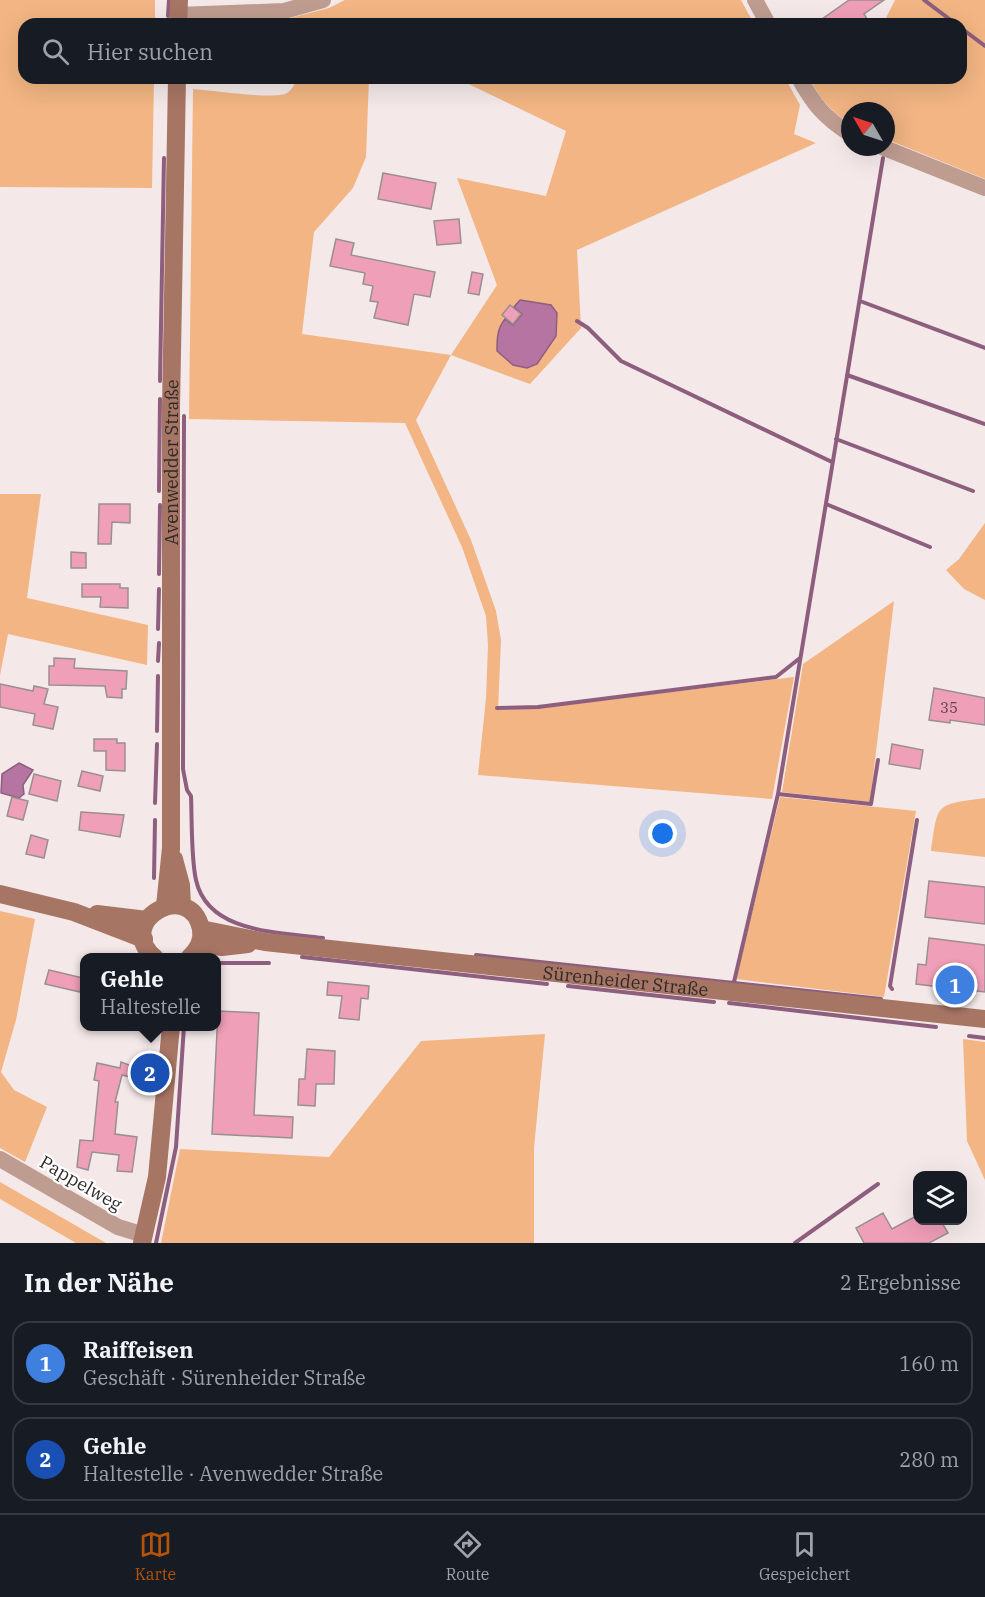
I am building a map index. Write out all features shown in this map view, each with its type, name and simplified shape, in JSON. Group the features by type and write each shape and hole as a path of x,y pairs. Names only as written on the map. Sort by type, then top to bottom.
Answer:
{"main road":[{"name":"Avenwedder Straße","path":"174,906 171,848 171,407 177,84"},
{"path":"0,894 74,912 147,920"},
{"path":"151,953 144,939 147,920 154,911 174,906 198,920 197,944"},
{"path":"74,912 144,939"},
{"name":"Sürenheider Straße","path":"197,944 222,947 265,942 985,1019"},
{"path":"143,1239 157,1177 170,1031"}],"street":[{"path":"178,13 284,11 323,0"},
{"path":"755,0 765,18"},
{"path":"802,84 811,101 826,119 841,128"},
{"path":"895,152 985,188"},
{"name":"Pappelweg","path":"0,1159 143,1239"}],"shaded area":[{"path":"0,0 155,0 155,18 18,18 18,84 154,84 152,188 0,187"},
{"path":"345,0 741,0 751,18 290,18 329,8"},
{"path":"895,0 985,0 985,179 895,143 895,102 841,102 841,117 826,104 812,84 967,84 967,18 886,18"},
{"path":"294,84 369,84 366,157 353,188 314,232 302,334 451,355 416,420 471,540 496,611 501,640 498,710 538,708 794,677 772,799 478,775 486,698 488,645 486,616 462,547 405,423 189,419 193,89 256,95 280,95 291,90"},
{"path":"468,84 788,84 800,105 794,134 816,143 577,250 581,328 530,384 451,355 497,285 457,178 546,196 566,131"},
{"path":"520,300 551,305 557,313 556,336 537,364 527,368 513,365 497,351 498,334 502,323 505,319 513,325 522,314 514,307"},
{"path":"0,494 41,494 27,598 148,625 147,665 8,634 0,675"},
{"path":"985,523 985,600 964,589 946,570 959,559"},
{"path":"894,601 870,802 782,792 803,664"},
{"path":"19,763 33,770 23,785 24,794 19,798 1,793 2,774"},
{"path":"780,797 916,811 884,997 736,979"},
{"path":"985,798 985,857 931,851 935,823 942,809 956,802"},
{"path":"0,911 35,919 16,1020 1,1072 14,1090 47,1107 25,1162 0,1148"},
{"path":"545,1034 534,1148 534,1243 161,1243 180,1149 329,1157 421,1041"},
{"path":"963,1039 985,1042 985,1180 967,1141"},
{"path":"0,1182 106,1243 76,1243 0,1199"}],"building":[{"path":"849,0 884,0 864,14 866,18 824,18"},
{"path":"383,173 436,183 431,209 378,199"},
{"path":"459,219 461,243 437,245 434,221"},
{"path":"336,239 354,243 351,255 435,272 430,297 414,294 408,325 374,318 378,302 370,301 373,286 363,284 365,273 330,266"},
{"path":"472,272 483,274 479,295 468,293"},
{"path":"510,305 521,314 513,324 502,315"},
{"path":"99,504 130,504 130,523 112,522 111,544 98,544"},
{"path":"71,552 86,553 86,568 71,568"},
{"path":"82,584 120,584 120,588 128,588 128,608 100,607 101,597 82,597"},
{"path":"54,658 75,659 74,668 127,671 126,689 122,689 122,698 107,697 105,686 49,685 49,666 54,666"},
{"path":"0,684 33,691 34,686 48,689 44,704 58,707 53,729 33,725 35,714 0,707"},
{"path":"934,688 985,698 985,725 950,720 950,723 929,720"},
{"path":"94,739 117,739 117,743 125,743 125,771 106,770 106,751 94,751"},
{"path":"892,744 923,750 920,769 889,764"},
{"path":"82,771 103,776 100,791 78,786"},
{"path":"34,774 61,781 57,801 29,794"},
{"path":"12,797 28,801 23,820 7,816"},
{"path":"81,812 124,815 120,837 79,830"},
{"path":"31,835 48,840 44,858 26,854"},
{"path":"929,881 985,887 985,924 925,917"},
{"path":"929,938 985,945 985,992 969,990 968,997 940,994 940,987 916,984 918,964 926,965"},
{"path":"49,970 80,977 80,992 45,984"},
{"path":"328,982 369,986 368,999 361,998 359,1020 339,1018 342,996 327,995"},
{"path":"221,1011 259,1013 254,1115 293,1117 292,1138 212,1134 217,1031 221,1031"},
{"path":"307,1049 335,1051 334,1084 316,1084 315,1106 298,1105 299,1079 305,1079"},
{"path":"121,1062 137,1068 134,1078 122,1075 115,1102 118,1102 115,1134 137,1137 132,1172 117,1171 119,1155 92,1152 88,1170 77,1167 80,1140 93,1141 99,1081 94,1080 97,1063 120,1068"},
{"path":"883,1213 892,1229 913,1218 913,1225 943,1225 948,1233 929,1243 864,1243 856,1228"}],"waterway":[{"path":"168,16 169,0"},
{"path":"924,0 948,18"},
{"path":"967,32 985,46"},
{"path":"160,381 164,158"},
{"path":"734,982 778,794 883,158"},
{"path":"860,301 985,348"},
{"path":"577,321 588,328 621,361 832,462"},
{"path":"847,375 985,424"},
{"path":"159,491 160,399"},
{"path":"184,416 183,769 187,790 191,796 192,850 196,880 203,898 215,911 230,920 267,931 323,938"},
{"path":"836,439 973,491"},
{"path":"826,504 930,547"},
{"path":"159,574 160,505"},
{"path":"158,629 159,589"},
{"path":"158,661 159,643"},
{"path":"497,708 538,707 776,677 800,658"},
{"path":"157,731 158,676"},
{"path":"155,803 157,744"},
{"path":"778,794 871,804 878,760"},
{"path":"154,878 155,820"},
{"path":"892,989 890,986 917,820"},
{"path":"476,955 881,999"},
{"path":"302,957 547,984"},
{"path":"221,963 269,963"},
{"path":"568,986 714,1002"},
{"path":"729,1003 936,1027"},
{"path":"156,1243 176,1147 184,1031"},
{"path":"969,1036 985,1038"},
{"path":"795,1243 878,1184"}],"place":[{"name":"Raiffeisen","path":"955,985"},
{"name":"Gehle","path":"150,1073"}]}
